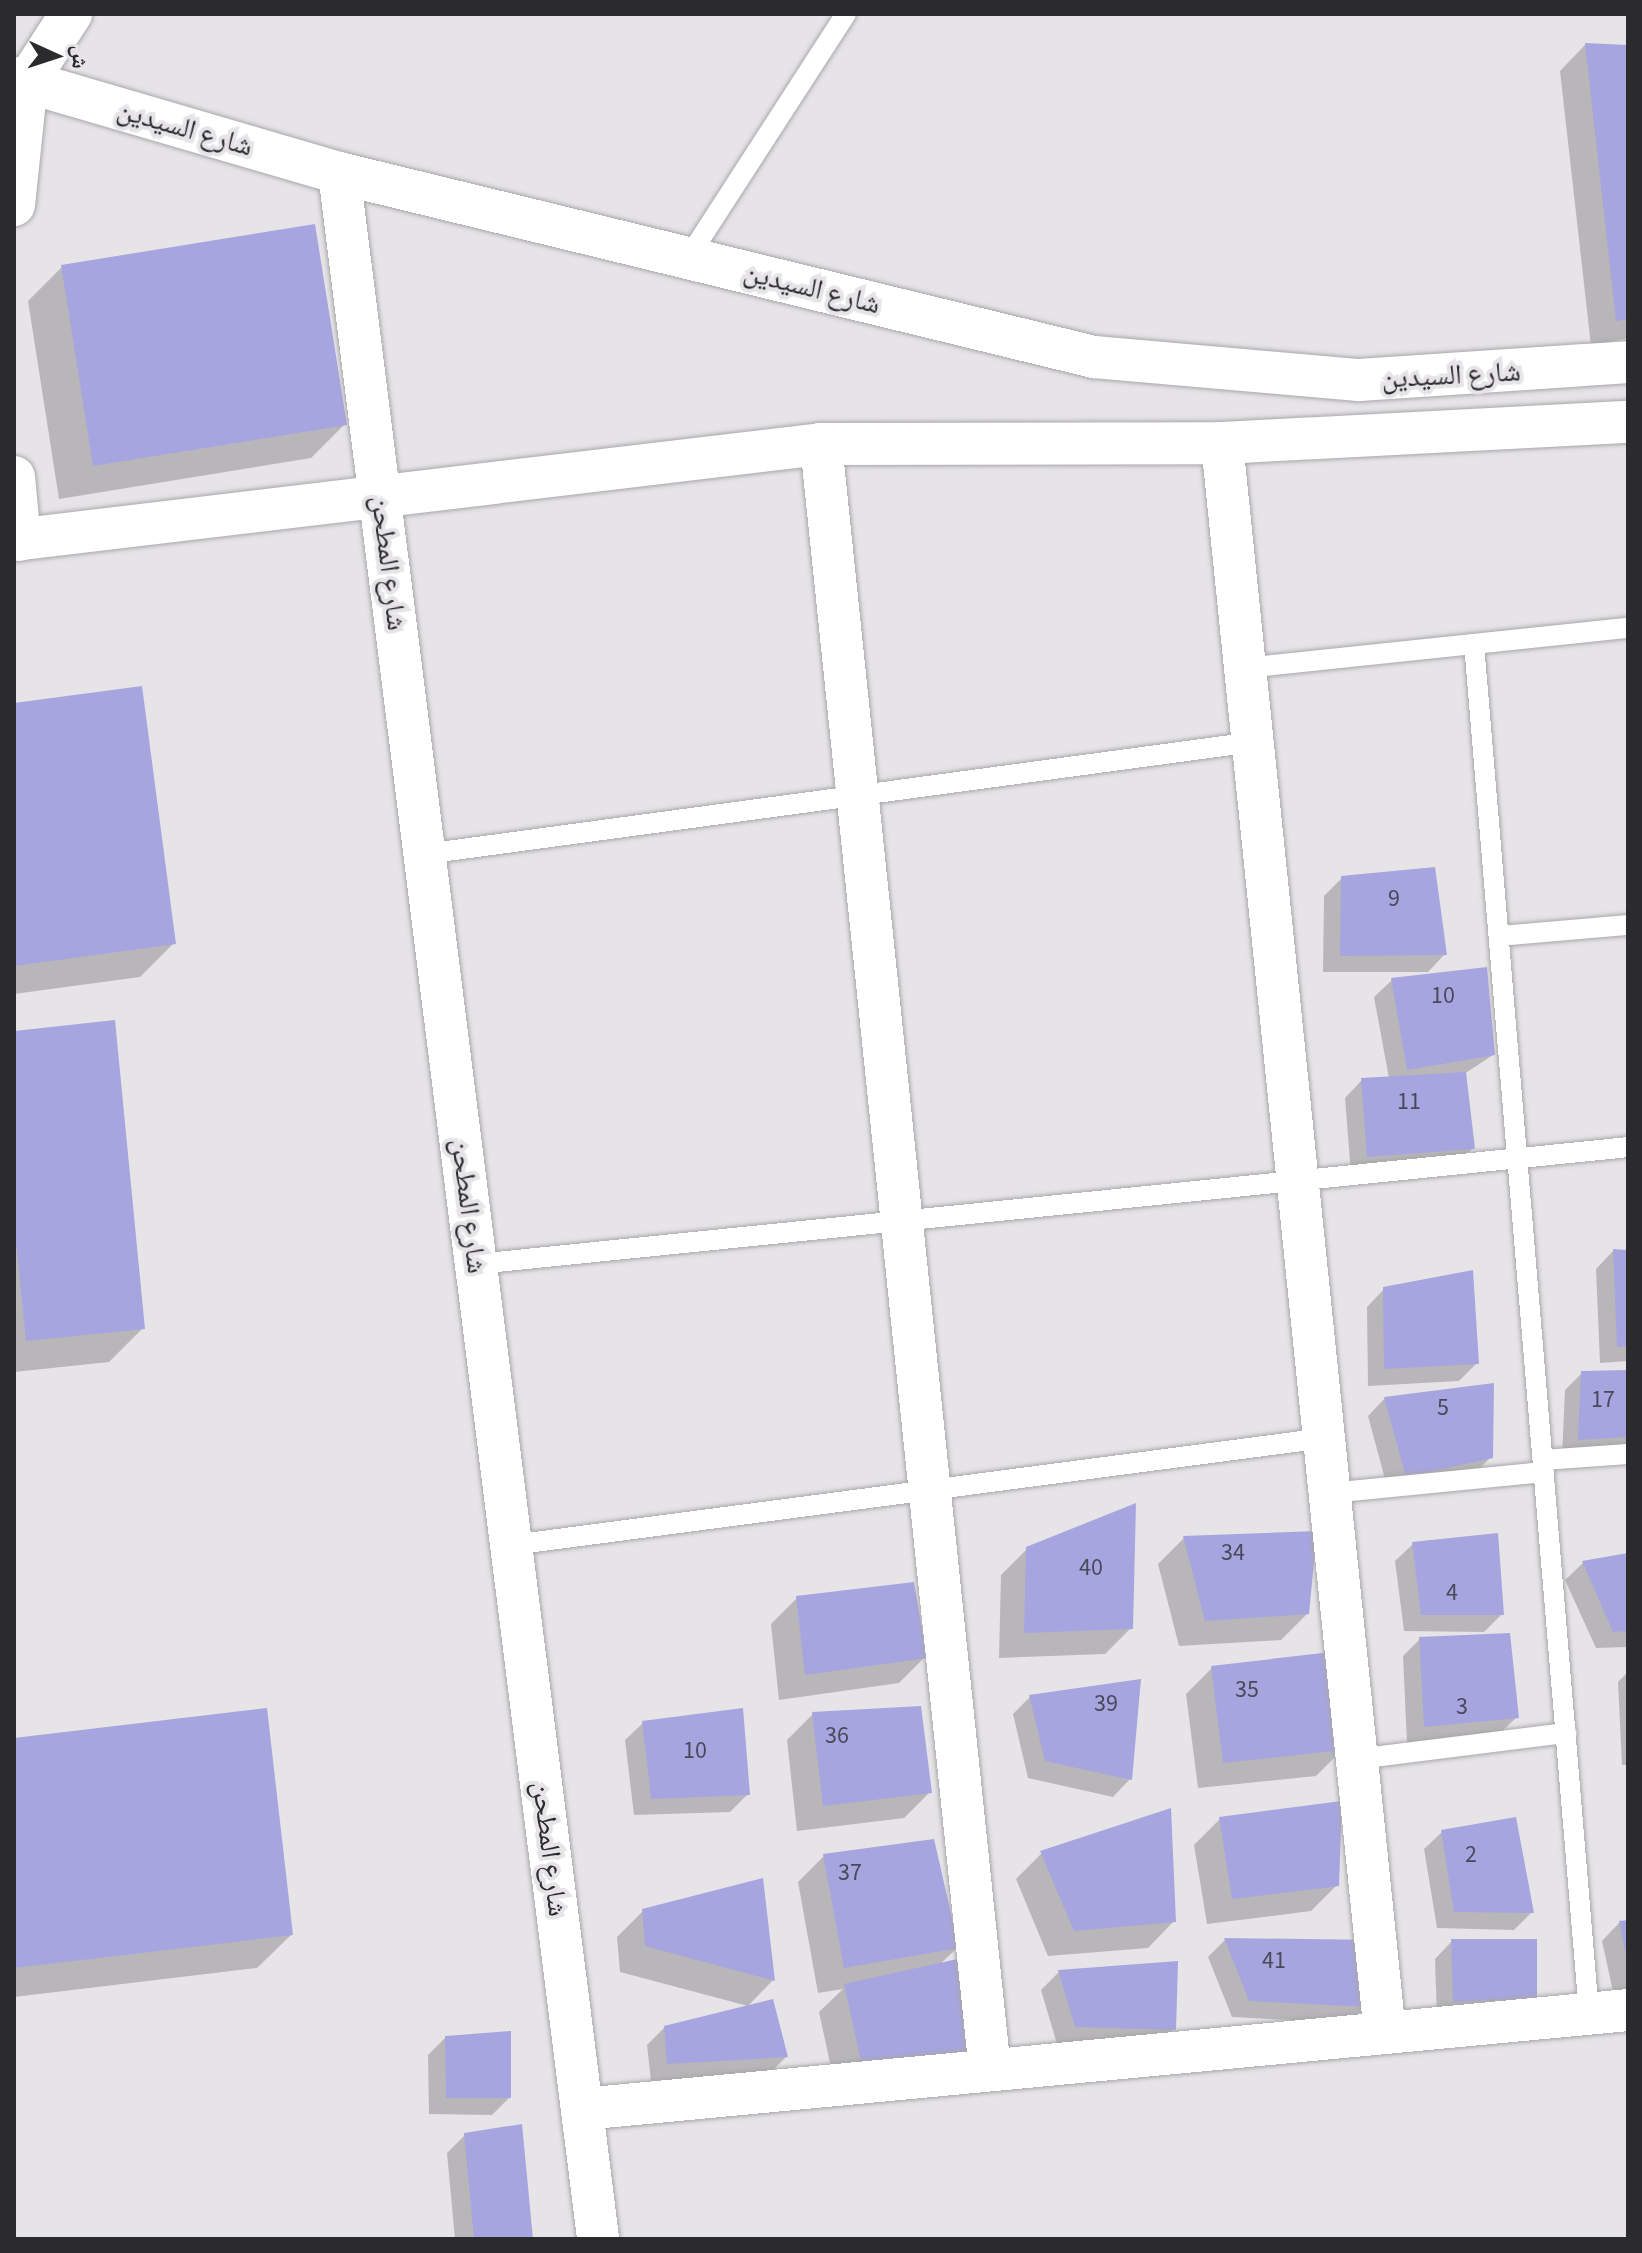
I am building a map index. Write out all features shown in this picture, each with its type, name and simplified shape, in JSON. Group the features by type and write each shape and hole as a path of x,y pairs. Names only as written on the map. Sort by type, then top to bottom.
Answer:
{"street":[{"path":"14,205 20,80 71,14"},
{"name":"شارع السيدين","path":"20,80 339,173 1094,357 1219,372 1359,380 1628,362"},
{"name":"شارع المطحن","path":"339,173 598,2239"},
{"name":"شارع السيدين","path":"17,540 380,491 821,444 1222,443 1628,422"},
{"path":"1222,443 1385,2033"},
{"path":"821,444 990,2070"},
{"path":"14,477 17,540"},
{"path":"583,2109 1609,2012"}],"lane":[{"path":"688,258 846,14"},
{"path":"1245,668 1628,628"},
{"path":"1474,644 1566,1733 1609,2012"},
{"path":"425,854 1253,742"},
{"path":"1499,936 1628,925"},
{"path":"477,1264 1628,1147"},
{"path":"512,1545 1325,1438"},
{"path":"1330,1493 1628,1454"},
{"path":"1357,1759 1566,1733"}],"building":[{"path":"1585,43 1628,45 1628,319 1616,321"},
{"path":"315,224 347,425 93,466 61,265"},
{"path":"142,686 176,944 14,966 14,703"},
{"path":"1435,867 1447,955 1340,956 1341,876"},
{"path":"1487,967 1495,1055 1407,1070 1391,978"},
{"path":"115,1020 145,1329 26,1341 14,1222 14,1031"},
{"path":"1466,1072 1475,1149 1367,1157 1361,1078"},
{"path":"1613,1249 1628,1250 1628,1346 1617,1347"},
{"path":"1473,1270 1479,1364 1384,1369 1383,1287"},
{"path":"1628,1370 1628,1437 1578,1440 1581,1371"},
{"path":"1494,1383 1493,1458 1406,1477 1384,1397"},
{"path":"1136,1503 1133,1629 1024,1633 1026,1547"},
{"path":"1317,1531 1309,1614 1205,1621 1183,1536"},
{"path":"1498,1533 1504,1615 1421,1615 1412,1542"},
{"path":"1628,1553 1628,1631 1613,1632 1582,1561"},
{"path":"914,1582 927,1658 805,1675 796,1596"},
{"path":"1510,1633 1519,1718 1424,1727 1419,1637"},
{"path":"1331,1652 1344,1750 1223,1763 1211,1666"},
{"path":"1141,1679 1132,1780 1045,1761 1029,1695"},
{"path":"921,1706 932,1793 823,1806 812,1712"},
{"path":"267,1708 293,1935 14,1968 14,1738"},
{"path":"743,1708 750,1795 651,1799 642,1721"},
{"path":"1342,1801 1339,1886 1232,1899 1219,1817"},
{"path":"1171,1808 1176,1922 1074,1931 1040,1851"},
{"path":"1516,1817 1534,1913 1454,1912 1441,1830"},
{"path":"934,1839 959,1948 844,1968 823,1854"},
{"path":"763,1878 775,1981 645,1946 642,1909"},
{"path":"1628,1920 1628,1959 1627,1959 1619,1921"},
{"path":"1224,1938 1376,1940 1368,2007 1249,2001"},
{"path":"1451,1939 1537,1939 1537,1998 1453,2002"},
{"path":"962,1958 975,2056 861,2061 844,1984"},
{"path":"1178,1961 1176,2030 1075,2027 1058,1970"},
{"path":"773,1999 788,2057 667,2064 664,2026"},
{"path":"511,2031 511,2098 446,2098 445,2036"},
{"path":"522,2124 533,2239 474,2239 464,2133"}]}
